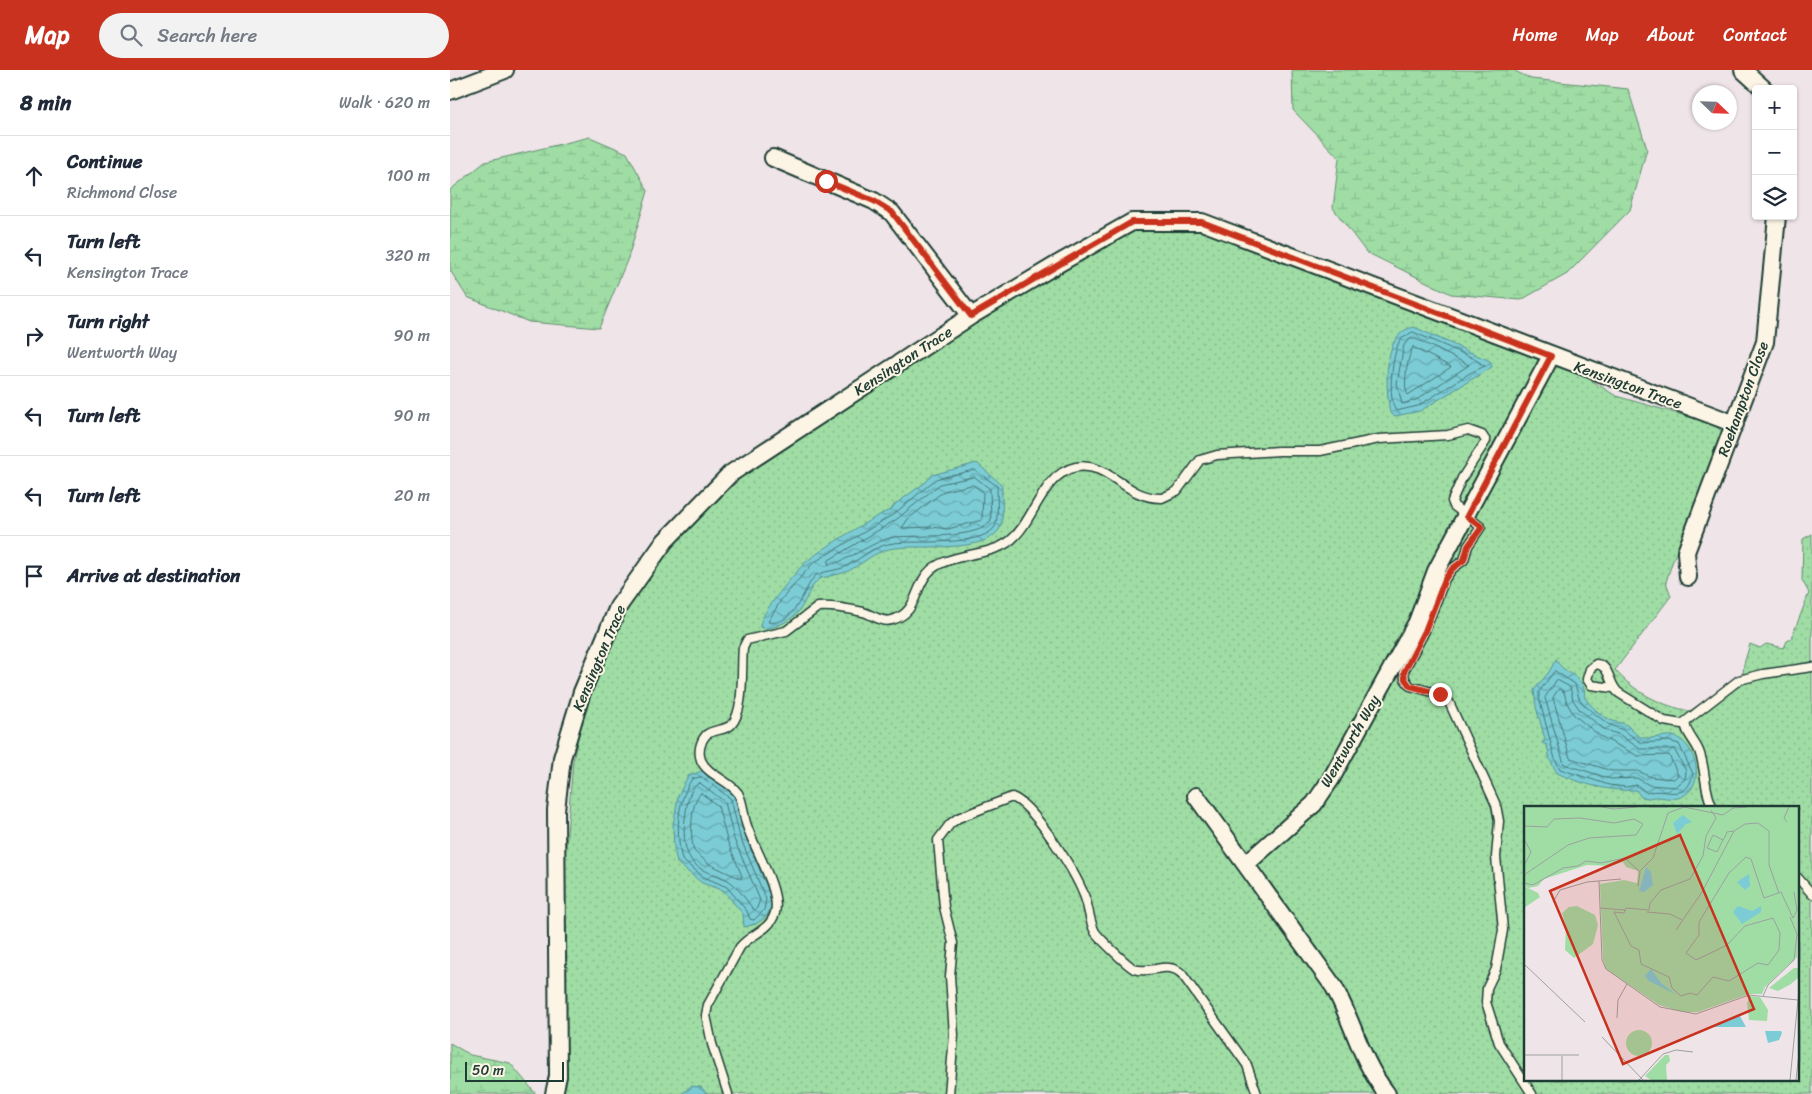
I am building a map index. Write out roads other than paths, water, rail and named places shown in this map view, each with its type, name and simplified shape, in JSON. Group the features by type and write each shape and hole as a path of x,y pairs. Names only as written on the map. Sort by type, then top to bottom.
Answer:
{"street":[{"path":"450,91 505,70"},
{"path":"1743,70 1760,85"},
{"path":"773,158 874,201 892,212 971,316"},
{"name":"Roehampton Close","path":"1688,577 1686,552 1765,342 1777,220"},
{"name":"Kensington Trace","path":"554,1094 558,1076 556,810 562,758 582,692 618,607 665,541 730,474 971,316 1132,222 1202,222 1551,356 1735,424"},
{"name":"Wentworth Way","path":"1246,864 1314,804 1331,779 1417,622 1436,571 1551,356"},
{"path":"1196,796 1334,987 1346,1008 1363,1057 1387,1094"}],"lane":[{"path":"728,1094 706,1023 707,1009 740,947 748,939 761,932 772,921 776,902 765,868 746,825 739,796 732,786 703,763 699,751 706,735 729,726 736,718 739,706 742,652 747,640 786,631 818,608 861,612 886,621 900,617 914,605 930,571 946,562 996,548 1009,542 1024,524 1054,480 1066,471 1075,468 1096,467 1128,489 1162,498 1177,491 1200,460 1217,455 1280,451 1320,451 1379,439 1448,435 1472,431 1482,435 1486,441 1462,478 1452,498 1454,506 1482,527 1468,546 1464,560 1452,569 1445,579 1425,631 1404,674 1410,686 1440,694 1449,702 1496,805 1499,821 1496,856 1503,930 1496,969 1487,988 1486,1002 1498,1043 1532,1094"},
{"path":"1613,688 1636,704 1675,724 1686,722 1705,704 1739,680 1763,674 1812,667"},
{"path":"1686,722 1686,729 1700,751 1708,797 1712,806"},
{"path":"949,1094 954,1035 950,976 953,942 944,906 938,840 950,824 958,818 1012,797 1023,804 1036,818 1062,856 1084,893 1092,925 1098,936 1134,970 1142,971 1168,967 1179,971 1248,1065 1257,1094"},
{"path":"1800,880 1812,894"}],"water":[{"path":"1414,327 1490,361 1492,367 1420,411 1395,416 1390,413 1387,390 1388,363 1396,339 1403,331"},
{"path":"977,463 1002,485 1001,526 990,538 978,543 947,547 901,547 889,549 874,555 848,571 819,579 801,608 791,618 772,628 760,627 765,613 779,593 812,557 862,525 891,510 894,505 926,482 932,475"},
{"path":"1556,659 1562,667 1579,680 1584,689 1585,698 1606,718 1627,725 1643,738 1672,736 1686,744 1694,759 1696,775 1695,782 1685,795 1676,798 1641,797 1636,790 1616,790 1596,786 1576,781 1557,773 1550,760 1547,745 1542,743 1545,739 1536,707 1534,690 1549,672"},
{"path":"702,771 728,789 735,797 745,835 771,897 771,906 767,916 756,924 744,927 743,914 724,891 702,883 677,863 673,826 678,796 688,776"},
{"path":"691,1086 701,1087 707,1094 682,1094"}]}
